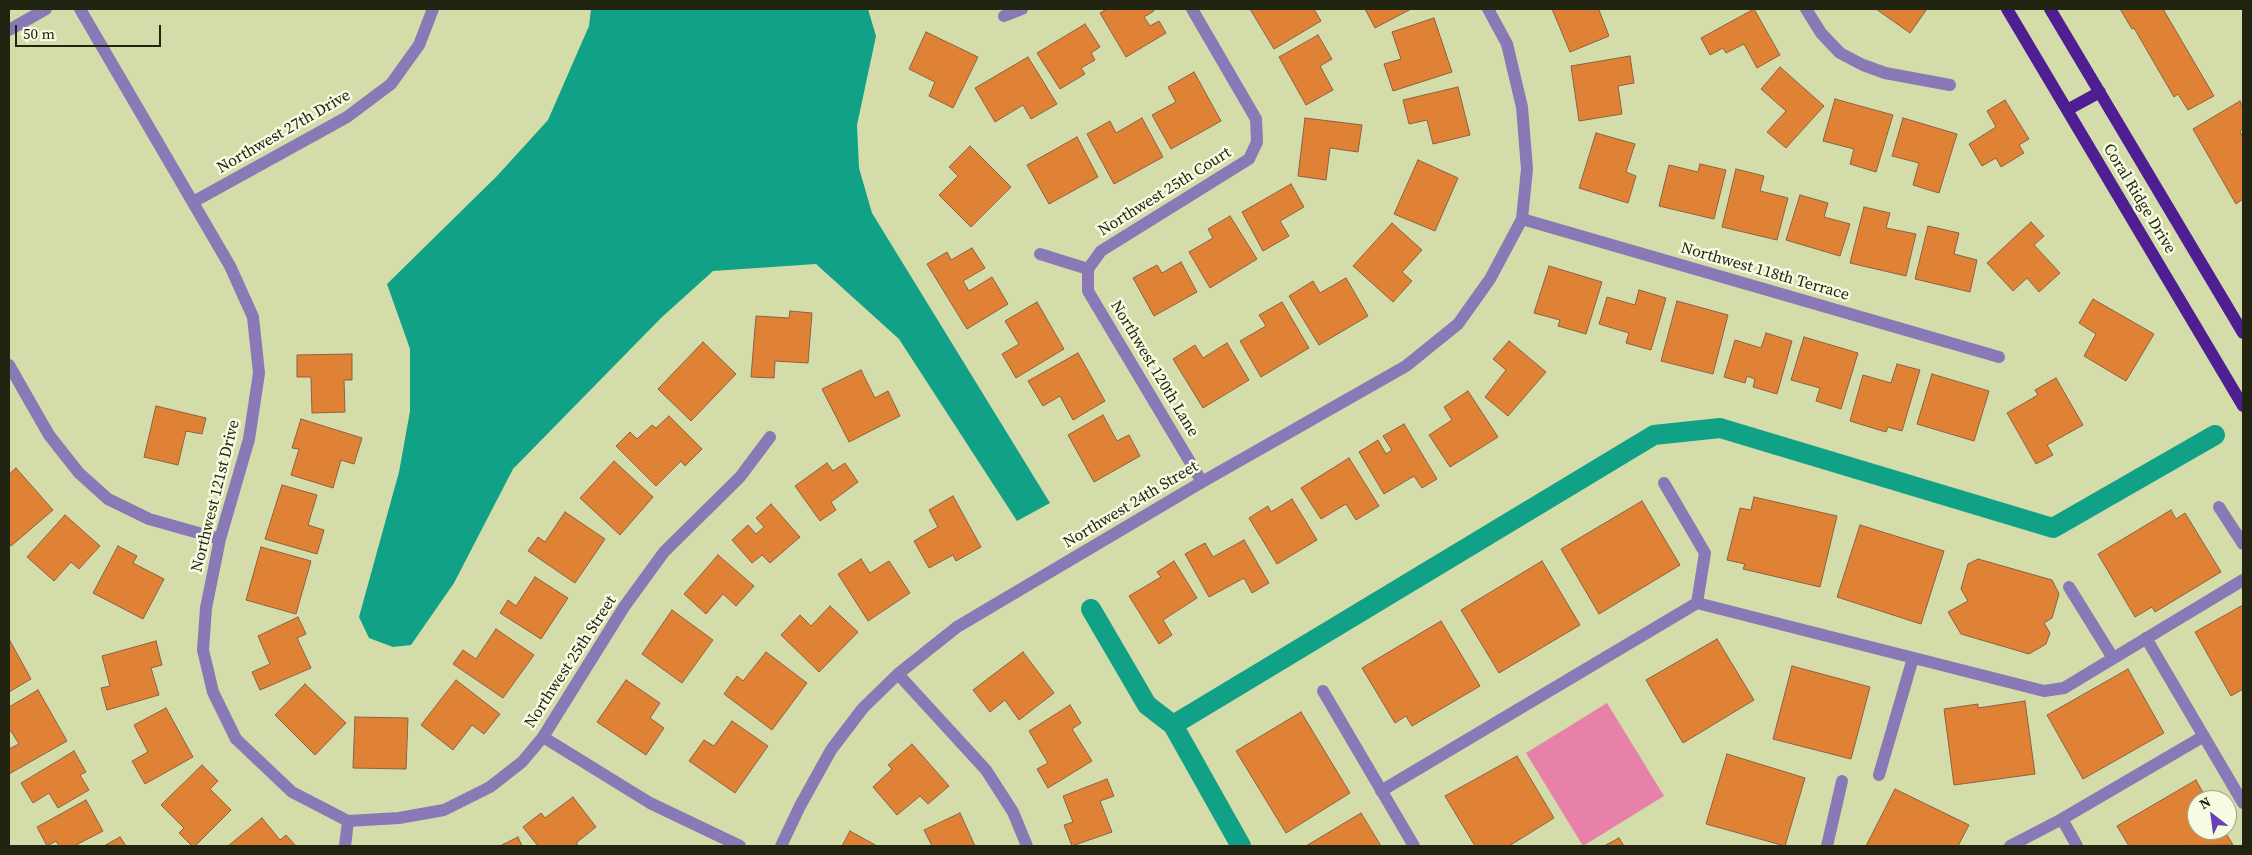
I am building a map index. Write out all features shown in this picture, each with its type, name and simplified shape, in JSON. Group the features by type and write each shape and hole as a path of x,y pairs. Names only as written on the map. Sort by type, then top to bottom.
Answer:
{"main road":[{"name":"Coral Ridge Drive","path":"2007,9 2243,406"},
{"name":"Coral Ridge Drive","path":"2050,9 2243,333"},
{"path":"2067,110 2100,92"}],"street":[{"path":"9,30 46,9"},
{"name":"Northwest 121st Drive","path":"80,9 230,266 253,317 259,373 249,439 220,539 206,608 203,650 213,692 236,738 262,766 292,792 348,821"},
{"name":"Northwest 27th Drive","path":"194,202 347,117 391,84 419,45 433,9"},
{"path":"1004,16 1022,9"},
{"name":"Northwest 25th Court","path":"1088,269 1102,251 1249,159 1257,142 1256,119 1192,9"},
{"path":"1488,9 1507,44 1522,107 1527,169 1522,219"},
{"path":"1806,9 1821,33 1840,53 1863,65 1885,73 1950,85"},
{"name":"Northwest 118th Terrace","path":"1522,219 1999,357"},
{"name":"Northwest 24th Street","path":"781,846 800,806 831,750 863,708 898,674 957,627 1202,482 1414,360 1458,324 1490,279 1522,219"},
{"path":"1040,254 1088,269"},
{"name":"Northwest 120th Lane","path":"1088,269 1088,291 1202,482"},
{"path":"9,365 49,434 79,473 108,499 149,519 220,539"},
{"name":"Northwest 25th Street","path":"348,821 399,818 444,810 490,788 522,762 544,737 624,608 664,552 740,477 770,437"},
{"path":"1664,483 1705,553 1697,603"},
{"path":"2219,507 2243,544"},
{"path":"1381,791 1697,603 2044,691 2064,688 2243,580"},
{"path":"2069,587 2113,658"},
{"path":"2146,638 2243,803"},
{"path":"1879,775 1913,658"},
{"path":"898,674 986,770 1013,812 1027,846"},
{"path":"1323,692 1414,846"},
{"path":"2010,846 2062,819 2204,736"},
{"path":"544,737 650,803 740,846"},
{"path":"1827,846 1842,780"},
{"path":"2062,819 2077,846"},
{"path":"344,846 348,821"}],"shaded area":[{"path":"1607,703 1664,796 1583,846 1526,753"}],"water":[{"path":"591,9 868,9 876,36 857,125 859,168 872,213 1050,503 1017,521 899,339 816,264 713,271 661,318 513,469 454,583 411,645 393,647 369,638 359,617 399,472 410,411 410,349 387,284 497,176 548,120 589,26"}],"building":[{"path":"1107,9 1153,9 1154,11 1144,17 1150,26 1159,21 1166,33 1126,57 1100,13"},
{"path":"1250,9 1314,9 1321,21 1274,49"},
{"path":"1365,9 1411,9 1375,28"},
{"path":"1552,9 1603,9 1599,10 1609,36 1570,52"},
{"path":"1754,9 1780,55 1757,68 1744,44 1726,53 1723,48 1710,55 1701,38"},
{"path":"1876,9 1927,9 1910,33"},
{"path":"2120,9 2163,9 2214,96 2188,110 2178,94 2174,97 2134,28 2132,29"},
{"path":"1434,18 1452,72 1393,91 1384,64 1401,59 1392,32"},
{"path":"1085,24 1100,47 1091,53 1095,60 1081,68 1085,74 1060,89 1037,53"},
{"path":"926,32 978,57 953,108 929,96 935,82 909,69"},
{"path":"1318,35 1332,59 1320,66 1333,90 1306,105 1279,57"},
{"path":"1630,56 1634,83 1618,86 1622,114 1579,121 1571,66"},
{"path":"1028,57 1057,104 1031,119 1023,105 995,122 975,88"},
{"path":"1780,67 1824,106 1786,148 1767,132 1786,111 1761,89"},
{"path":"1194,72 1221,121 1171,149 1152,115 1176,102 1168,87"},
{"path":"1458,87 1470,135 1433,144 1427,120 1409,124 1403,100"},
{"path":"1835,99 1893,115 1876,172 1850,164 1854,149 1823,141"},
{"path":"2005,100 2029,139 2019,145 2024,153 2001,167 1996,158 1982,166 1969,144 1996,127 1987,111"},
{"path":"2240,101 2243,107 2243,129 2240,131 2243,138 2243,199 2236,204 2193,129"},
{"path":"1142,118 1163,157 1114,184 1087,134 1110,121 1116,133"},
{"path":"1305,118 1362,125 1358,152 1330,148 1326,180 1298,176"},
{"path":"1903,118 1957,134 1939,193 1913,185 1919,163 1892,156"},
{"path":"1596,133 1635,144 1626,172 1636,176 1628,203 1579,188"},
{"path":"1077,137 1098,177 1049,204 1027,165"},
{"path":"970,146 1011,187 971,227 939,195 958,176 949,167"},
{"path":"1418,160 1458,178 1435,231 1394,214"},
{"path":"1700,164 1726,170 1714,219 1659,206 1669,165 1698,172"},
{"path":"1736,169 1764,176 1760,191 1788,198 1777,240 1722,227"},
{"path":"1291,184 1304,207 1280,221 1289,236 1263,251 1242,212"},
{"path":"1800,195 1828,203 1824,217 1850,224 1840,256 1786,240"},
{"path":"1864,207 1890,213 1886,228 1916,234 1906,276 1850,263"},
{"path":"1230,216 1257,259 1210,288 1189,252 1213,238 1208,229"},
{"path":"2031,222 2044,236 2034,245 2060,273 2039,292 2027,278 2013,291 1987,263"},
{"path":"1392,223 1422,250 1402,272 1412,281 1393,302 1353,266"},
{"path":"1928,226 1959,233 1954,254 1977,260 1970,292 1915,279"},
{"path":"972,248 985,268 963,281 969,291 992,277 1008,304 967,329 927,264 947,252 951,260"},
{"path":"1181,262 1197,292 1154,316 1133,278 1157,265 1162,273"},
{"path":"1549,266 1602,282 1586,334 1558,326 1560,320 1534,313"},
{"path":"1346,278 1368,316 1319,345 1289,296 1313,281 1320,293"},
{"path":"1639,290 1666,298 1651,350 1626,343 1629,333 1599,324 1607,297 1635,305"},
{"path":"2093,299 2154,334 2126,381 2084,356 2096,334 2079,323"},
{"path":"1677,301 1728,315 1713,374 1661,361"},
{"path":"1037,302 1064,349 1016,378 1002,354 1019,344 1005,321"},
{"path":"1282,302 1309,348 1261,377 1240,341 1266,326 1259,315"},
{"path":"790,311 812,313 808,363 775,361 774,378 751,377 756,316 789,318"},
{"path":"1766,333 1792,341 1777,394 1753,387 1755,379 1747,376 1745,383 1724,377 1735,340 1761,348"},
{"path":"1804,337 1858,353 1841,409 1816,401 1820,388 1791,380"},
{"path":"1509,341 1546,372 1508,416 1485,397 1506,370 1493,359"},
{"path":"703,342 736,374 691,421 658,389"},
{"path":"1227,343 1249,380 1203,408 1173,359 1195,345 1203,358"},
{"path":"1078,353 1105,401 1073,420 1060,396 1043,406 1028,381"},
{"path":"352,354 352,380 344,380 345,412 312,413 311,377 297,377 297,355"},
{"path":"1897,364 1920,370 1902,431 1888,427 1886,432 1850,421 1863,375 1891,383"},
{"path":"861,370 875,398 888,391 900,416 849,442 822,389"},
{"path":"1932,374 1989,391 1974,441 1917,424"},
{"path":"2056,378 2083,425 2047,445 2053,455 2036,464 2007,413 2038,395 2035,390"},
{"path":"1468,391 1498,437 1450,467 1429,435 1452,420 1444,407"},
{"path":"156,406 206,418 202,434 186,431 178,465 144,457"},
{"path":"1103,415 1117,441 1129,435 1140,456 1094,482 1068,435"},
{"path":"669,416 702,449 685,466 681,461 656,486 616,446 630,432 637,439 652,425 656,428"},
{"path":"301,419 362,438 354,464 341,460 333,488 291,475 299,449 292,448"},
{"path":"1404,424 1437,479 1422,488 1414,476 1384,494 1359,452 1378,440 1386,454 1392,450 1383,436"},
{"path":"1349,458 1379,506 1356,520 1346,504 1321,519 1301,488"},
{"path":"614,461 653,497 620,535 580,498"},
{"path":"827,463 833,471 845,463 858,482 831,502 836,510 820,521 795,486"},
{"path":"16,468 53,510 11,546 9,543 9,474"},
{"path":"282,485 317,495 308,525 324,530 317,554 265,539"},
{"path":"953,496 981,547 956,561 953,555 929,568 914,541 938,527 929,510"},
{"path":"1754,497 1837,516 1820,587 1743,569 1745,564 1727,560 1740,508 1751,510"},
{"path":"1292,499 1317,540 1277,564 1249,518 1268,506 1271,512"},
{"path":"1642,501 1680,565 1599,614 1561,549"},
{"path":"771,504 800,537 770,563 762,555 752,563 732,540 748,525 756,534 764,527 756,518"},
{"path":"2171,510 2176,519 2185,513 2221,572 2155,612 2152,607 2135,617 2098,554"},
{"path":"565,512 605,539 575,583 528,551 538,537 545,542"},
{"path":"65,515 100,546 79,569 71,562 54,581 27,557"},
{"path":"1860,525 1944,551 1921,624 1837,597"},
{"path":"1244,540 1269,583 1252,593 1244,578 1209,597 1185,554 1205,543 1213,557"},
{"path":"118,546 137,556 133,563 164,579 143,619 93,593"},
{"path":"261,547 311,561 296,614 246,600"},
{"path":"718,555 754,586 736,606 723,594 706,614 684,594"},
{"path":"861,559 870,573 889,561 910,593 868,621 838,574"},
{"path":"1978,559 2052,580 2059,594 2052,618 2044,623 2050,633 2046,644 2029,654 1961,634 1948,612 1968,601 1961,589 1968,564"},
{"path":"1174,561 1197,598 1163,620 1172,635 1159,644 1129,596 1161,577 1157,572"},
{"path":"1542,561 1580,625 1499,673 1461,610"},
{"path":"535,577 568,598 541,639 500,613 508,600 516,606"},
{"path":"2243,605 2243,689 2231,696 2195,632"},
{"path":"830,606 858,632 819,672 781,635 800,615 811,626"},
{"path":"672,610 713,640 682,683 642,654"},
{"path":"298,617 306,634 297,638 311,668 260,690 252,672 270,664 258,636"},
{"path":"1441,621 1480,686 1412,726 1406,716 1395,723 1362,668"},
{"path":"496,629 534,655 503,698 453,664 463,650 476,659"},
{"path":"9,639 31,679 9,692"},
{"path":"1717,639 1754,700 1683,743 1646,680"},
{"path":"156,641 162,665 151,668 159,695 107,710 101,688 110,686 102,656"},
{"path":"766,652 807,683 772,730 724,694 737,676 743,681"},
{"path":"1023,652 1054,693 1019,720 1005,700 990,712 973,690"},
{"path":"1792,666 1870,687 1851,759 1773,739"},
{"path":"2128,669 2164,733 2083,779 2047,715"},
{"path":"456,680 500,714 484,734 472,725 453,750 421,725"},
{"path":"626,680 660,703 650,718 664,728 646,755 597,722"},
{"path":"305,684 346,723 315,755 275,715"},
{"path":"38,690 67,741 9,774 9,749 19,744 11,731 9,732 9,707"},
{"path":"2025,701 2035,774 1954,785 1944,709 1978,704 1978,708"},
{"path":"1070,705 1081,723 1072,729 1092,761 1048,788 1037,769 1048,763 1029,731"},
{"path":"166,708 193,757 145,784 132,761 148,752 134,725"},
{"path":"1301,712 1350,793 1286,833 1236,751"},
{"path":"355,717 408,718 406,769 353,768"},
{"path":"732,721 768,746 735,793 689,761 704,740 714,746"},
{"path":"912,744 949,786 928,804 920,796 897,815 873,787 892,769 888,765"},
{"path":"74,751 86,772 80,775 89,790 58,808 49,793 33,803 21,783"},
{"path":"1727,754 1805,778 1785,846 1706,824"},
{"path":"1517,756 1554,818 1509,846 1475,846 1445,796"},
{"path":"202,765 218,781 210,789 231,810 195,846 192,846 179,833 184,828 161,805"},
{"path":"1107,779 1114,796 1100,801 1112,832 1072,846 1064,825 1073,822 1063,796"},
{"path":"2196,780 2202,790 2187,790 2187,840 2230,840 2233,845 2129,846 2117,826"},
{"path":"1895,789 1969,825 1958,846 1866,846"},
{"path":"573,797 596,827 576,843 579,846 538,846 523,827 541,813 545,818"},
{"path":"86,800 103,831 74,846 59,846 56,841 47,846 37,827"},
{"path":"960,813 975,846 932,846 924,830"},
{"path":"1361,813 1381,846 1306,846"},
{"path":"262,818 280,840 286,835 296,846 228,846"},
{"path":"850,831 877,846 842,846"},
{"path":"120,837 126,846 104,846"},
{"path":"518,837 522,846 500,846"},
{"path":"1619,838 1624,846 1604,846"}],"waterway":[{"path":"1241,846 1173,725 1654,435 1720,428 2053,528 2215,435"},
{"path":"1091,609 1147,705 1173,725"}]}
